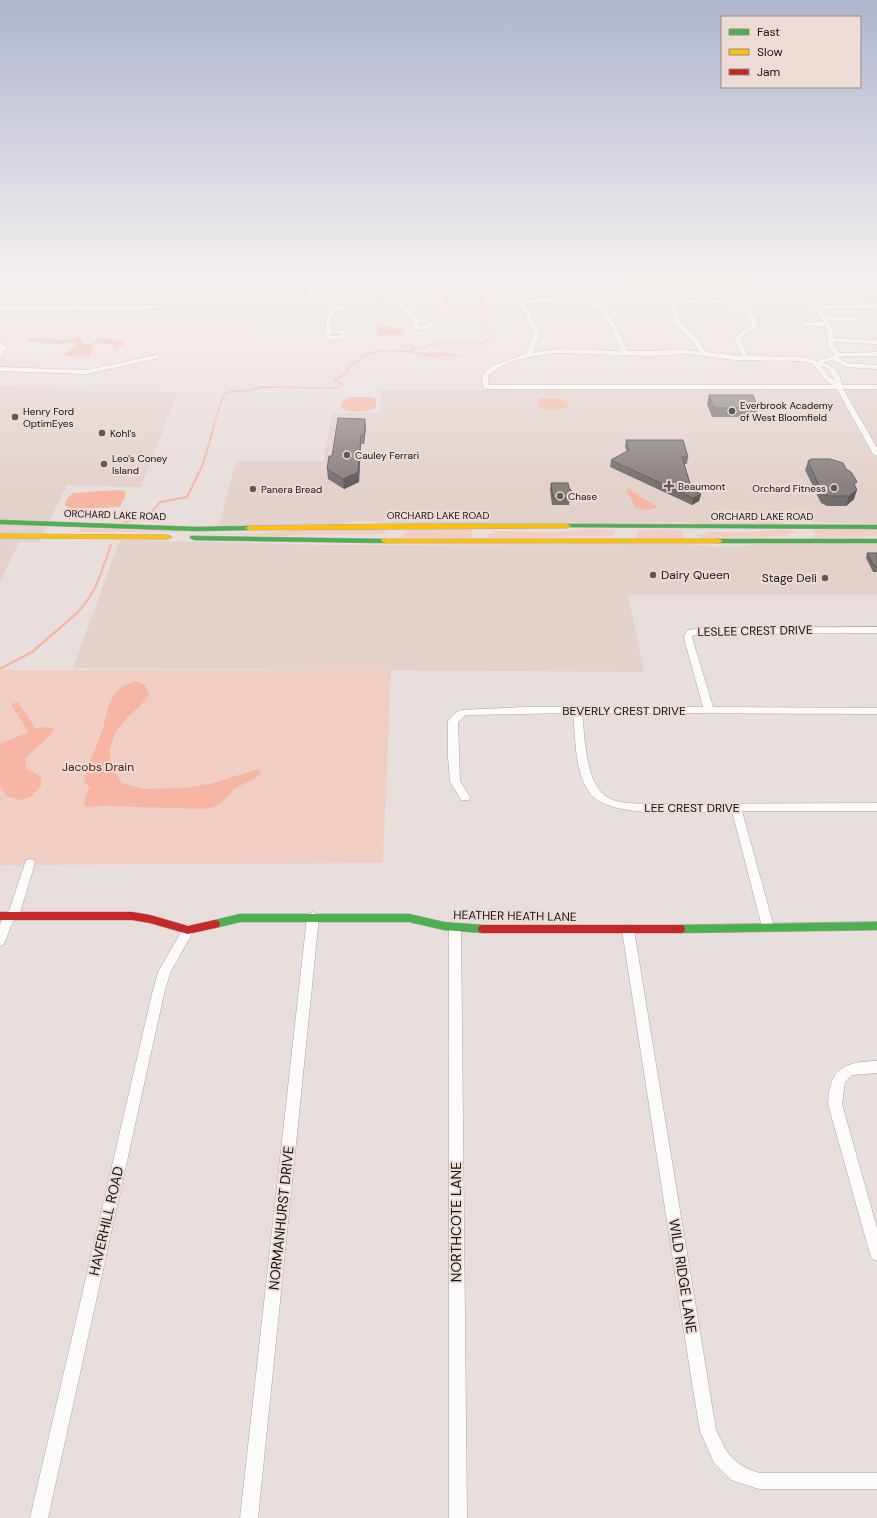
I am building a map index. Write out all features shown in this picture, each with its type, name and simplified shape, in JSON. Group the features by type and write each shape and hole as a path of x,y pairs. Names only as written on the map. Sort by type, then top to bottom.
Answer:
{"main road":[{"name":"ORCHARD LAKE ROAD","path":"0,522 196,529 390,526 877,527"},
{"path":"63,537 67,535 71,529 68,524"},
{"path":"375,540 396,534 397,530 390,526"},
{"path":"481,542 475,535 478,530 514,526"},
{"path":"605,541 626,536 628,531 624,526"},
{"path":"694,541 689,537 688,532 717,527"},
{"path":"774,541 804,537 807,532 800,527"},
{"path":"199,538 208,533 244,528"},
{"name":"ORCHARD LAKE ROAD","path":"0,536 481,542 877,541"},
{"name":"HEATHER HEATH LANE","path":"7,916 132,916 150,919 188,930 205,928 240,918 313,917 409,918 429,921 444,926 481,929 628,930 877,926"}],"street":[{"path":"529,356 531,349"},
{"path":"624,350 642,349"},
{"path":"701,349 703,354"},
{"path":"742,349 746,358"},
{"path":"832,349 838,355"},
{"path":"839,388 838,379 833,371 825,365 803,358 724,357 688,352 624,350 557,351 529,356 493,367 485,376 486,387 839,388 877,388"},
{"path":"816,363 838,355 857,353 877,354"},
{"path":"0,369 86,372 157,357"},
{"path":"831,358 847,365 877,367"},
{"path":"816,363 826,377 839,388 877,454"},
{"path":"822,371 833,371"},
{"name":"LESLEE CREST DRIVE","path":"709,711 689,642 688,637 690,632 877,630"},
{"name":"LEE CREST DRIVE","path":"577,711 583,755 591,789 600,798 617,806 645,808 877,807"},
{"name":"BEVERLY CREST DRIVE","path":"465,797 455,781 452,732 453,721 458,715 464,712 877,711"},
{"path":"736,808 768,927"},
{"path":"0,940 7,916 30,863"},
{"name":"NORMANHURST DRIVE","path":"249,1518 313,917"},
{"name":"NORTHCOTE LANE","path":"455,927 458,1518"},
{"name":"HAVERHILL ROAD","path":"39,1518 158,994 164,972 188,930"},
{"name":"WILD RIDGE LANE","path":"628,930 708,1431 720,1457 737,1474 759,1481 877,1481"},
{"path":"876,1249 835,1104 835,1087 841,1075 850,1070 877,1067"}],"shaded area":[{"path":"71,349 91,349 90,355 84,357 63,356"},
{"path":"0,386 57,387 55,391 178,392 141,487 67,485 39,542 19,542 0,582"},
{"path":"381,390 877,390 877,524 785,522 778,524 706,524 679,522 603,524 417,524 360,521 341,524 219,526 236,461 323,461 332,413 380,413"},
{"path":"351,397 372,397 376,399 376,408 359,412 341,408 342,401"},
{"path":"540,398 562,399 569,404 568,407 564,408 554,410 546,409 539,407 538,402"},
{"path":"628,489 656,506 656,508 646,510 636,508 626,490"},
{"path":"118,490 125,491 126,495 120,507 71,509 65,505 67,499 73,493"},
{"path":"120,540 329,545 685,544 734,547 755,544 877,544 877,595 628,595 644,672 73,668"},
{"path":"135,681 145,685 149,695 140,706 126,718 115,733 110,750 112,767 122,783 143,789 183,788 210,784 255,770 262,772 257,777 234,789 228,797 216,806 204,809 106,806 87,807 84,803 90,788 84,781 102,731 110,703 114,695 119,690"},
{"path":"18,702 36,729 45,727 55,728 49,737 25,759 26,768 41,777 41,786 31,797 17,800 7,796 0,787 0,744 28,732 11,704"}],"green space":[{"path":"81,528 195,532 78,532"},
{"path":"384,529 384,531 389,532 380,535 312,534 285,536 212,534 264,533 288,530"},
{"path":"404,529 473,529 470,538 402,537 405,533"},
{"path":"587,529 615,530 621,532 613,534 613,536 489,538 489,536 486,535 494,533 494,531 563,532"},
{"path":"637,530 683,530 683,538 636,538 638,532"},
{"path":"791,530 798,532 789,534 789,536 700,538 697,535 706,534 706,532 752,532"},
{"path":"813,530 877,530 877,536 813,538 815,535"},
{"name":"Jacobs Drain","path":"0,670 391,670 383,863 0,865"}],"building":[{"path":"709,395 753,395 758,408 714,408"},
{"name":"Cauley Ferrari","path":"338,418 365,419 364,435 361,435 358,472 343,479 327,469 329,456 332,456"},
{"name":"Beaumont","path":"626,440 683,440 688,457 682,457 692,490 701,494 693,498 611,460 629,450"},
{"name":"Orchard Fitness","path":"811,459 830,459 843,463 857,482 854,484 857,490 849,496 829,496 823,494 808,461"},
{"path":"551,483 568,483 569,488 572,491 569,494 570,498 553,498"},
{"path":"867,553 877,553 877,567 875,567"}],"waterway":[{"path":"213,427 224,394 233,391 247,391 262,387 338,388 343,384 334,381 347,373 348,366 359,361 360,357 379,351 411,352 413,351 412,349"},
{"path":"412,352 421,354"},
{"path":"421,354 443,353 452,355"},
{"path":"421,354 431,356 452,355"},
{"path":"452,355 460,357"},
{"path":"125,522 145,516 160,502 187,497 203,464 214,426"},
{"path":"76,613 94,590 111,545"},
{"path":"0,669 32,652 76,613"}],"traffic: fast":[{"path":"0,522 197,529 249,528"},
{"path":"567,526 877,527"},
{"path":"194,538 385,541"},
{"path":"719,541 877,541"},
{"path":"215,924 240,918 409,918 444,926 483,929"},
{"path":"680,929 877,926"}],"traffic: slow":[{"path":"249,528 567,526"},
{"path":"0,536 168,537"},
{"path":"385,541 719,541"}],"traffic: jam":[{"path":"0,916 132,916 150,919 188,930 215,924"},
{"path":"483,929 680,929"}],"place":[{"name":"Everbrook Academy of West Bloomfield","path":"732,411"},
{"name":"Henry Ford OptimEyes","path":"15,417"},
{"name":"Kohl's","path":"102,433"},
{"name":"Cauley Ferrari","path":"347,455"},
{"name":"Leo's Coney Island","path":"104,464"},
{"name":"Beaumont","path":"669,486"},
{"name":"Orchard Fitness","path":"834,488"},
{"name":"Panera Bread","path":"253,489"},
{"name":"Chase","path":"560,496"},
{"name":"Dairy Queen","path":"653,575"},
{"name":"Stage Deli","path":"825,578"}]}
